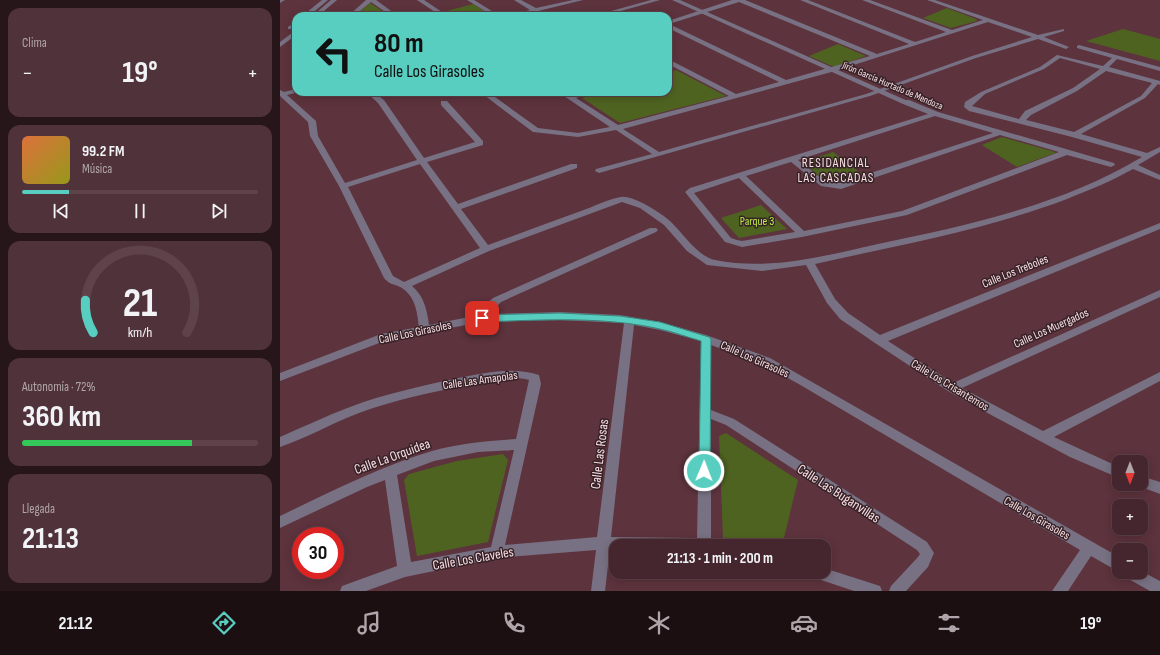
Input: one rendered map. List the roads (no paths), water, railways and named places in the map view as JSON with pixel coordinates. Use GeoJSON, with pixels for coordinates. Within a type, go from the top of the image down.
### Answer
{"type":"FeatureCollection","features":[{"type":"Feature","properties":{"kind":"street"},"geometry":{"type":"LineString","coordinates":[[310,12],[325,0]]}},
{"type":"Feature","properties":{"kind":"street"},"geometry":{"type":"LineString","coordinates":[[320,12],[334,0]]}},
{"type":"Feature","properties":{"kind":"street"},"geometry":{"type":"LineString","coordinates":[[356,12],[370,0],[389,12]]}},
{"type":"Feature","properties":{"kind":"street"},"geometry":{"type":"LineString","coordinates":[[420,0],[439,12]]}},
{"type":"Feature","properties":{"kind":"street"},"geometry":{"type":"LineString","coordinates":[[470,0],[490,12]]}},
{"type":"Feature","properties":{"kind":"street"},"geometry":{"type":"LineString","coordinates":[[517,0],[535,10]]}},
{"type":"Feature","properties":{"kind":"street"},"geometry":{"type":"LineString","coordinates":[[527,12],[568,1],[580,0]]}},
{"type":"Feature","properties":{"kind":"street"},"geometry":{"type":"LineString","coordinates":[[611,12],[657,0]]}},
{"type":"Feature","properties":{"kind":"street","name":"Jirón García Hurtado de Mendoza"},"geometry":{"type":"LineString","coordinates":[[676,0],[935,114],[1111,165]]}},
{"type":"Feature","properties":{"kind":"street"},"geometry":{"type":"LineString","coordinates":[[672,22],[739,0],[876,56]]}},
{"type":"Feature","properties":{"kind":"street"},"geometry":{"type":"LineString","coordinates":[[803,0],[916,44]]}},
{"type":"Feature","properties":{"kind":"street"},"geometry":{"type":"LineString","coordinates":[[865,0],[953,32]]}},
{"type":"Feature","properties":{"kind":"street"},"geometry":{"type":"LineString","coordinates":[[930,0],[1066,47]]}},
{"type":"Feature","properties":{"kind":"street"},"geometry":{"type":"LineString","coordinates":[[488,96],[539,132],[578,135],[617,128],[833,70],[989,20]]}},
{"type":"Feature","properties":{"kind":"street"},"geometry":{"type":"LineString","coordinates":[[672,28],[786,83]]}},
{"type":"Feature","properties":{"kind":"street"},"geometry":{"type":"LineString","coordinates":[[599,171],[880,91],[974,57],[1062,30]]}},
{"type":"Feature","properties":{"kind":"street"},"geometry":{"type":"LineString","coordinates":[[280,45],[292,31]]}},
{"type":"Feature","properties":{"kind":"street"},"geometry":{"type":"LineString","coordinates":[[1080,48],[1160,69]]}},
{"type":"Feature","properties":{"kind":"street"},"geometry":{"type":"LineString","coordinates":[[1075,135],[1143,97],[1158,82],[1059,56],[1042,68],[983,93],[968,104],[968,107],[972,109],[1075,135],[1148,156]]}},
{"type":"Feature","properties":{"kind":"street"},"geometry":{"type":"LineString","coordinates":[[1021,121],[1028,113],[1092,80],[1116,57]]}},
{"type":"Feature","properties":{"kind":"street"},"geometry":{"type":"LineString","coordinates":[[672,63],[736,97]]}},
{"type":"Feature","properties":{"kind":"street"},"geometry":{"type":"LineString","coordinates":[[672,68],[678,66]]}},
{"type":"Feature","properties":{"kind":"street"},"geometry":{"type":"LineString","coordinates":[[282,93],[292,92]]}},
{"type":"Feature","properties":{"kind":"street"},"geometry":{"type":"LineString","coordinates":[[282,93],[312,121],[314,136],[343,186],[389,278],[396,283],[405,285],[417,296],[422,310],[424,329]]}},
{"type":"Feature","properties":{"kind":"street"},"geometry":{"type":"LineString","coordinates":[[374,96],[382,102],[422,161],[486,249]]}},
{"type":"Feature","properties":{"kind":"street"},"geometry":{"type":"LineString","coordinates":[[567,96],[659,155]]}},
{"type":"Feature","properties":{"kind":"street"},"geometry":{"type":"LineString","coordinates":[[570,98],[577,96]]}},
{"type":"Feature","properties":{"kind":"street"},"geometry":{"type":"LineString","coordinates":[[343,186],[480,143],[444,103]]}},
{"type":"Feature","properties":{"kind":"street"},"geometry":{"type":"LineString","coordinates":[[935,114],[689,192],[728,240],[742,244],[802,234],[904,213],[1025,169],[1067,152]]}},
{"type":"Feature","properties":{"kind":"street"},"geometry":{"type":"LineString","coordinates":[[792,159],[824,184],[841,186],[988,138],[999,133]]}},
{"type":"Feature","properties":{"kind":"street"},"geometry":{"type":"LineString","coordinates":[[405,285],[486,249],[622,199],[643,206],[667,223],[690,249],[710,263],[762,268],[809,262],[957,230],[1034,208],[1089,187],[1133,166],[1160,149]]}},
{"type":"Feature","properties":{"kind":"street"},"geometry":{"type":"LineString","coordinates":[[456,208],[574,166]]}},
{"type":"Feature","properties":{"kind":"street"},"geometry":{"type":"LineString","coordinates":[[1133,166],[1160,178]]}},
{"type":"Feature","properties":{"kind":"street"},"geometry":{"type":"LineString","coordinates":[[740,175],[802,234]]}},
{"type":"Feature","properties":{"kind":"street","name":"Calle Los Treboles"},"geometry":{"type":"LineString","coordinates":[[879,340],[1160,226]]}},
{"type":"Feature","properties":{"kind":"street"},"geometry":{"type":"LineString","coordinates":[[482,318],[489,307],[498,300],[653,230]]}},
{"type":"Feature","properties":{"kind":"street","name":"Calle Los Crisantemos"},"geometry":{"type":"LineString","coordinates":[[809,262],[831,301],[844,316],[879,340],[952,388],[1042,437],[1112,470]]}},
{"type":"Feature","properties":{"kind":"street","name":"Calle Los Muergados"},"geometry":{"type":"LineString","coordinates":[[952,388],[1160,293]]}},
{"type":"Feature","properties":{"kind":"street","name":"Calle Los Girasoles"},"geometry":{"type":"LineString","coordinates":[[280,377],[385,337],[482,318],[560,316],[629,321],[660,326],[706,339],[766,361],[1112,561]]}},
{"type":"Feature","properties":{"kind":"street","name":"Calle Las Rosas"},"geometry":{"type":"LineString","coordinates":[[598,591],[629,321]]}},
{"type":"Feature","properties":{"kind":"street"},"geometry":{"type":"LineString","coordinates":[[706,339],[705,412],[707,539]]}},
{"type":"Feature","properties":{"kind":"street","name":"Calle Las Amapolas"},"geometry":{"type":"LineString","coordinates":[[280,442],[356,410],[433,387],[517,373],[531,374],[535,378],[535,384],[497,552]]}},
{"type":"Feature","properties":{"kind":"street"},"geometry":{"type":"LineString","coordinates":[[1042,437],[1160,376]]}},
{"type":"Feature","properties":{"kind":"street","name":"Calle Las Buganvillas"},"geometry":{"type":"LineString","coordinates":[[705,412],[730,422],[922,546],[927,553],[923,562],[896,591]]}},
{"type":"Feature","properties":{"kind":"street","name":"Calle La Orquidea"},"geometry":{"type":"LineString","coordinates":[[280,522],[362,482],[434,456],[478,447],[522,444]]}},
{"type":"Feature","properties":{"kind":"street"},"geometry":{"type":"LineString","coordinates":[[390,472],[405,570]]}},
{"type":"Feature","properties":{"kind":"street"},"geometry":{"type":"LineString","coordinates":[[1148,484],[1160,488]]}},
{"type":"Feature","properties":{"kind":"street"},"geometry":{"type":"LineString","coordinates":[[604,543],[609,543]]}},
{"type":"Feature","properties":{"kind":"street","name":"Calle Los Claveles"},"geometry":{"type":"LineString","coordinates":[[347,591],[405,570],[497,552],[604,543]]}},
{"type":"Feature","properties":{"kind":"street"},"geometry":{"type":"LineString","coordinates":[[1059,591],[1089,548]]}},
{"type":"Feature","properties":{"kind":"street"},"geometry":{"type":"LineString","coordinates":[[831,577],[875,591]]}},
{"type":"Feature","properties":{"kind":"street"},"geometry":{"type":"LineString","coordinates":[[1142,579],[1160,589]]}},
{"type":"Feature","properties":{"kind":"district","name":"RESIDANCIAL LAS CASCADAS"},"geometry":{"type":"Point","coordinates":[836,170]}},
{"type":"Feature","properties":{"kind":"park label","name":"Parque 3"},"geometry":{"type":"Point","coordinates":[757,221]}}]}
